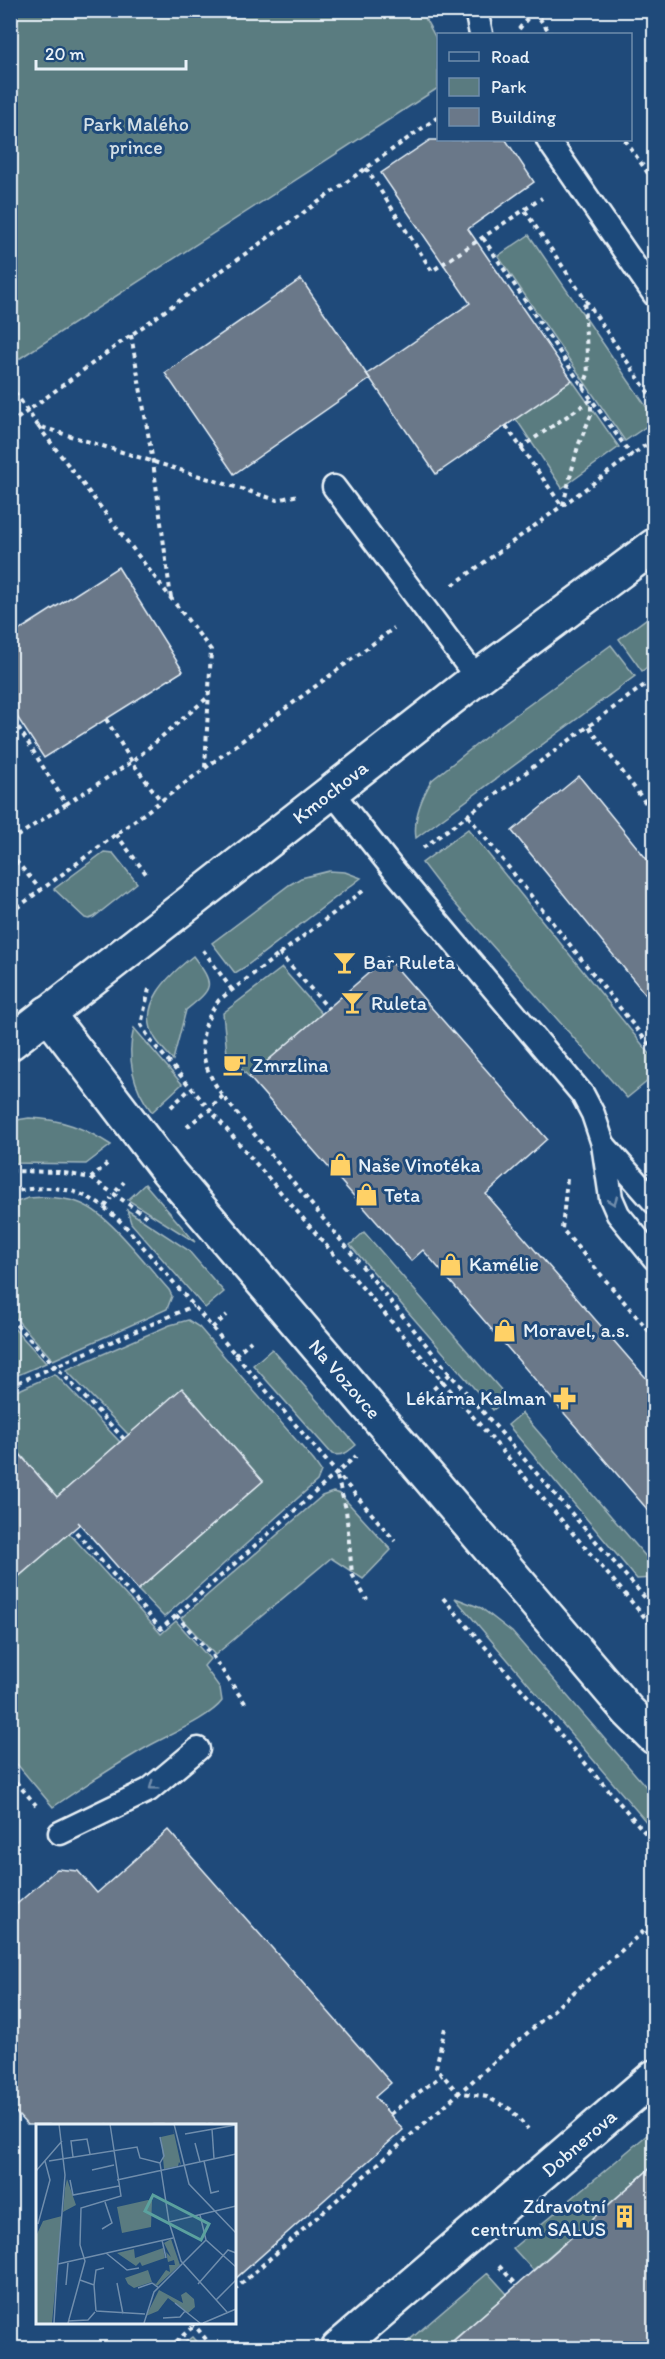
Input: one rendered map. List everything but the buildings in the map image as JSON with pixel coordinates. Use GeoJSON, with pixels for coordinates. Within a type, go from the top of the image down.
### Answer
{"type":"FeatureCollection","features":[{"type":"Feature","properties":{"kind":"street","name":"Kmochova"},"geometry":{"type":"LineString","coordinates":[[10,1043],[477,678],[654,546]]}},
{"type":"Feature","properties":{"kind":"street","name":"Na Vozovce"},"geometry":{"type":"LineString","coordinates":[[47,1013],[174,1178],[628,1711],[654,1737]]}},
{"type":"Feature","properties":{"kind":"street","name":"Dobnerova"},"geometry":{"type":"LineString","coordinates":[[339,2349],[654,2077]]}},
{"type":"Feature","properties":{"kind":"lane"},"geometry":{"type":"LineString","coordinates":[[476,10],[481,33]]}},
{"type":"Feature","properties":{"kind":"lane"},"geometry":{"type":"LineString","coordinates":[[549,141],[654,294]]}},
{"type":"Feature","properties":{"kind":"lane"},"geometry":{"type":"LineString","coordinates":[[334,487],[425,605],[477,678]]}},
{"type":"Feature","properties":{"kind":"lane"},"geometry":{"type":"LineString","coordinates":[[331,791],[400,878],[583,1095],[593,1114],[603,1144],[608,1183],[614,1206],[629,1229],[654,1258]]}},
{"type":"Feature","properties":{"kind":"lane"},"geometry":{"type":"LineString","coordinates":[[603,1144],[654,1202]]}},
{"type":"Feature","properties":{"kind":"lane"},"geometry":{"type":"LineString","coordinates":[[60,1833],[149,1790],[198,1749]]}},
{"type":"Feature","properties":{"kind":"path"},"geometry":{"type":"LineString","coordinates":[[516,33],[534,10],[550,33]]}},
{"type":"Feature","properties":{"kind":"path"},"geometry":{"type":"LineString","coordinates":[[10,424],[437,118]]}},
{"type":"Feature","properties":{"kind":"path"},"geometry":{"type":"LineString","coordinates":[[626,141],[654,182]]}},
{"type":"Feature","properties":{"kind":"path"},"geometry":{"type":"LineString","coordinates":[[366,168],[432,271],[525,211],[551,191]]}},
{"type":"Feature","properties":{"kind":"path"},"geometry":{"type":"LineString","coordinates":[[525,211],[654,400]]}},
{"type":"Feature","properties":{"kind":"path"},"geometry":{"type":"LineString","coordinates":[[483,238],[583,388],[632,456]]}},
{"type":"Feature","properties":{"kind":"path"},"geometry":{"type":"LineString","coordinates":[[583,388],[588,374],[584,297]]}},
{"type":"Feature","properties":{"kind":"path"},"geometry":{"type":"LineString","coordinates":[[131,335],[153,462],[171,598]]}},
{"type":"Feature","properties":{"kind":"path"},"geometry":{"type":"LineString","coordinates":[[10,385],[38,426],[211,650],[205,768]]}},
{"type":"Feature","properties":{"kind":"path"},"geometry":{"type":"LineString","coordinates":[[520,448],[591,399]]}},
{"type":"Feature","properties":{"kind":"path"},"geometry":{"type":"LineString","coordinates":[[563,507],[578,446],[591,415],[591,399]]}},
{"type":"Feature","properties":{"kind":"path"},"geometry":{"type":"LineString","coordinates":[[38,426],[277,500],[334,487]]}},
{"type":"Feature","properties":{"kind":"path"},"geometry":{"type":"LineString","coordinates":[[506,426],[563,507]]}},
{"type":"Feature","properties":{"kind":"path"},"geometry":{"type":"LineString","coordinates":[[10,913],[425,605],[654,439]]}},
{"type":"Feature","properties":{"kind":"path"},"geometry":{"type":"LineString","coordinates":[[420,850],[654,678]]}},
{"type":"Feature","properties":{"kind":"path"},"geometry":{"type":"LineString","coordinates":[[10,842],[132,762],[208,698]]}},
{"type":"Feature","properties":{"kind":"path"},"geometry":{"type":"LineString","coordinates":[[12,717],[66,804]]}},
{"type":"Feature","properties":{"kind":"path"},"geometry":{"type":"LineString","coordinates":[[106,719],[132,762],[161,801]]}},
{"type":"Feature","properties":{"kind":"path"},"geometry":{"type":"LineString","coordinates":[[589,727],[654,814]]}},
{"type":"Feature","properties":{"kind":"path"},"geometry":{"type":"LineString","coordinates":[[468,816],[654,1051]]}},
{"type":"Feature","properties":{"kind":"path"},"geometry":{"type":"LineString","coordinates":[[116,834],[147,875]]}},
{"type":"Feature","properties":{"kind":"path"},"geometry":{"type":"LineString","coordinates":[[10,854],[40,890]]}},
{"type":"Feature","properties":{"kind":"path"},"geometry":{"type":"LineString","coordinates":[[369,886],[219,1000],[211,1012],[202,1048],[204,1064],[223,1096],[450,1374],[654,1607]]}},
{"type":"Feature","properties":{"kind":"path"},"geometry":{"type":"LineString","coordinates":[[161,923],[141,1025],[151,1041],[654,1628]]}},
{"type":"Feature","properties":{"kind":"path"},"geometry":{"type":"LineString","coordinates":[[202,950],[232,990]]}},
{"type":"Feature","properties":{"kind":"path"},"geometry":{"type":"LineString","coordinates":[[279,953],[328,1008]]}},
{"type":"Feature","properties":{"kind":"path"},"geometry":{"type":"LineString","coordinates":[[213,1105],[223,1096]]}},
{"type":"Feature","properties":{"kind":"path"},"geometry":{"type":"LineString","coordinates":[[91,1178],[112,1159]]}},
{"type":"Feature","properties":{"kind":"path"},"geometry":{"type":"LineString","coordinates":[[10,1171],[59,1172],[91,1178],[153,1221]]}},
{"type":"Feature","properties":{"kind":"path"},"geometry":{"type":"LineString","coordinates":[[568,1172],[562,1229],[654,1337]]}},
{"type":"Feature","properties":{"kind":"path"},"geometry":{"type":"LineString","coordinates":[[10,1192],[52,1187],[77,1193],[105,1207],[127,1228],[395,1541]]}},
{"type":"Feature","properties":{"kind":"path"},"geometry":{"type":"LineString","coordinates":[[105,1207],[111,1198]]}},
{"type":"Feature","properties":{"kind":"path"},"geometry":{"type":"LineString","coordinates":[[10,1386],[194,1306]]}},
{"type":"Feature","properties":{"kind":"path"},"geometry":{"type":"LineString","coordinates":[[212,1328],[227,1315]]}},
{"type":"Feature","properties":{"kind":"path"},"geometry":{"type":"LineString","coordinates":[[10,1318],[124,1439]]}},
{"type":"Feature","properties":{"kind":"path"},"geometry":{"type":"LineString","coordinates":[[235,1355],[252,1341]]}},
{"type":"Feature","properties":{"kind":"path"},"geometry":{"type":"LineString","coordinates":[[416,1404],[450,1374]]}},
{"type":"Feature","properties":{"kind":"path"},"geometry":{"type":"LineString","coordinates":[[76,1532],[160,1629],[361,1452]]}},
{"type":"Feature","properties":{"kind":"path"},"geometry":{"type":"LineString","coordinates":[[336,1474],[346,1509],[351,1574],[367,1600]]}},
{"type":"Feature","properties":{"kind":"path"},"geometry":{"type":"LineString","coordinates":[[443,1598],[654,1843]]}},
{"type":"Feature","properties":{"kind":"path"},"geometry":{"type":"LineString","coordinates":[[176,1615],[213,1657],[247,1706]]}},
{"type":"Feature","properties":{"kind":"path"},"geometry":{"type":"LineString","coordinates":[[236,2288],[654,1922]]}},
{"type":"Feature","properties":{"kind":"path"},"geometry":{"type":"LineString","coordinates":[[646,1931],[654,1941]]}},
{"type":"Feature","properties":{"kind":"path"},"geometry":{"type":"LineString","coordinates":[[445,2028],[436,2067],[442,2075],[458,2092],[487,2097],[510,2109],[559,2161]]}},
{"type":"Feature","properties":{"kind":"path"},"geometry":{"type":"LineString","coordinates":[[390,2114],[442,2075]]}},
{"type":"Feature","properties":{"kind":"path"},"geometry":{"type":"LineString","coordinates":[[493,2259],[517,2286]]}},
{"type":"Feature","properties":{"kind":"path"},"geometry":{"type":"LineString","coordinates":[[169,2349],[195,2323],[213,2349]]}},
{"type":"Feature","properties":{"kind":"green space","name":"Park Malého prince"},"geometry":{"type":"Polygon","coordinates":[[[10,11],[421,11],[437,40],[437,89],[11,364],[10,11]]]}},
{"type":"Feature","properties":{"kind":"green space"},"geometry":{"type":"Polygon","coordinates":[[[529,235],[654,418],[654,421],[625,441],[498,256],[529,235]]]}},
{"type":"Feature","properties":{"kind":"green space"},"geometry":{"type":"Polygon","coordinates":[[[572,380],[619,447],[562,488],[516,419],[572,380]]]}},
{"type":"Feature","properties":{"kind":"green space"},"geometry":{"type":"Polygon","coordinates":[[[654,613],[654,662],[642,671],[619,639],[654,613]]]}},
{"type":"Feature","properties":{"kind":"green space"},"geometry":{"type":"Polygon","coordinates":[[[611,645],[635,676],[416,838],[419,808],[432,780],[496,729],[611,645]]]}},
{"type":"Feature","properties":{"kind":"green space"},"geometry":{"type":"Polygon","coordinates":[[[468,829],[654,1059],[654,1076],[627,1098],[442,889],[422,863],[468,829]]]}},
{"type":"Feature","properties":{"kind":"green space"},"geometry":{"type":"Polygon","coordinates":[[[104,852],[113,853],[137,883],[94,917],[85,918],[54,889],[104,852]]]}},
{"type":"Feature","properties":{"kind":"green space"},"geometry":{"type":"Polygon","coordinates":[[[329,871],[345,872],[361,878],[235,973],[212,943],[289,885],[301,878],[329,871]]]}},
{"type":"Feature","properties":{"kind":"green space"},"geometry":{"type":"Polygon","coordinates":[[[193,956],[208,980],[208,986],[202,996],[186,1010],[173,1060],[161,1047],[150,1026],[152,1003],[165,982],[193,956]]]}},
{"type":"Feature","properties":{"kind":"green space"},"geometry":{"type":"Polygon","coordinates":[[[282,968],[322,1014],[249,1077],[227,1054],[223,1013],[282,968]]]}},
{"type":"Feature","properties":{"kind":"green space"},"geometry":{"type":"Polygon","coordinates":[[[134,1028],[182,1084],[152,1112],[140,1093],[133,1072],[131,1050],[134,1028]]]}},
{"type":"Feature","properties":{"kind":"green space"},"geometry":{"type":"Polygon","coordinates":[[[29,1118],[52,1120],[72,1126],[111,1145],[86,1164],[11,1163],[11,1121],[29,1118]]]}},
{"type":"Feature","properties":{"kind":"green space"},"geometry":{"type":"Polygon","coordinates":[[[145,1184],[195,1242],[128,1200],[145,1184]]]}},
{"type":"Feature","properties":{"kind":"green space"},"geometry":{"type":"Polygon","coordinates":[[[45,1197],[78,1202],[93,1210],[116,1230],[169,1290],[172,1296],[167,1309],[53,1360],[10,1312],[11,1204],[28,1198],[45,1197]]]}},
{"type":"Feature","properties":{"kind":"green space"},"geometry":{"type":"Polygon","coordinates":[[[127,1210],[188,1250],[224,1292],[205,1308],[131,1223],[127,1210]]]}},
{"type":"Feature","properties":{"kind":"green space"},"geometry":{"type":"Polygon","coordinates":[[[364,1232],[508,1398],[493,1410],[350,1245],[364,1232]]]}},
{"type":"Feature","properties":{"kind":"green space"},"geometry":{"type":"Polygon","coordinates":[[[188,1320],[199,1327],[321,1471],[317,1481],[164,1617],[138,1590],[263,1481],[129,1435],[66,1370],[170,1325],[188,1320]]]}},
{"type":"Feature","properties":{"kind":"green space"},"geometry":{"type":"Polygon","coordinates":[[[11,1325],[46,1363],[10,1378],[11,1325]]]}},
{"type":"Feature","properties":{"kind":"green space"},"geometry":{"type":"Polygon","coordinates":[[[272,1349],[356,1445],[350,1450],[342,1454],[332,1454],[253,1365],[272,1349]]]}},
{"type":"Feature","properties":{"kind":"green space"},"geometry":{"type":"Polygon","coordinates":[[[55,1374],[120,1442],[57,1497],[11,1443],[10,1394],[55,1374]]]}},
{"type":"Feature","properties":{"kind":"green space"},"geometry":{"type":"Polygon","coordinates":[[[522,1413],[654,1566],[654,1578],[637,1579],[508,1425],[522,1413]]]}},
{"type":"Feature","properties":{"kind":"green space"},"geometry":{"type":"Polygon","coordinates":[[[333,1492],[340,1494],[391,1550],[363,1579],[331,1558],[215,1655],[181,1618],[322,1496],[333,1492]]]}},
{"type":"Feature","properties":{"kind":"green space"},"geometry":{"type":"Polygon","coordinates":[[[69,1533],[161,1634],[176,1621],[210,1659],[204,1666],[220,1688],[222,1701],[198,1720],[135,1754],[53,1807],[11,1757],[10,1584],[69,1533]]]}},
{"type":"Feature","properties":{"kind":"green space"},"geometry":{"type":"Polygon","coordinates":[[[455,1598],[481,1608],[512,1632],[654,1796],[654,1831],[455,1598]]]}},
{"type":"Feature","properties":{"kind":"green space"},"geometry":{"type":"Polygon","coordinates":[[[654,2129],[654,2165],[533,2270],[513,2248],[654,2129]]]}},
{"type":"Feature","properties":{"kind":"green space"},"geometry":{"type":"Polygon","coordinates":[[[488,2273],[507,2294],[444,2348],[400,2348],[488,2273]]]}},
{"type":"Feature","properties":{"kind":"green space"},"geometry":{"type":"Polygon","coordinates":[[[192,2337],[202,2348],[178,2348],[192,2337]]]}},
{"type":"Feature","properties":{"kind":"place","name":"Bar Ruleta"},"geometry":{"type":"Point","coordinates":[345,962]}},
{"type":"Feature","properties":{"kind":"place","name":"Ruleta"},"geometry":{"type":"Point","coordinates":[353,1003]}},
{"type":"Feature","properties":{"kind":"place","name":"Zmrzlina"},"geometry":{"type":"Point","coordinates":[234,1065]}},
{"type":"Feature","properties":{"kind":"place","name":"Naše Vinotéka"},"geometry":{"type":"Point","coordinates":[340,1165]}},
{"type":"Feature","properties":{"kind":"place","name":"Teta"},"geometry":{"type":"Point","coordinates":[366,1195]}},
{"type":"Feature","properties":{"kind":"place","name":"Kamélie"},"geometry":{"type":"Point","coordinates":[451,1264]}},
{"type":"Feature","properties":{"kind":"place","name":"Moravel, a.s."},"geometry":{"type":"Point","coordinates":[505,1330]}},
{"type":"Feature","properties":{"kind":"place","name":"Lékárna Kalman"},"geometry":{"type":"Point","coordinates":[564,1398]}},
{"type":"Feature","properties":{"kind":"place","name":"Zdravotní centrum SALUS"},"geometry":{"type":"Point","coordinates":[624,2217]}}]}
